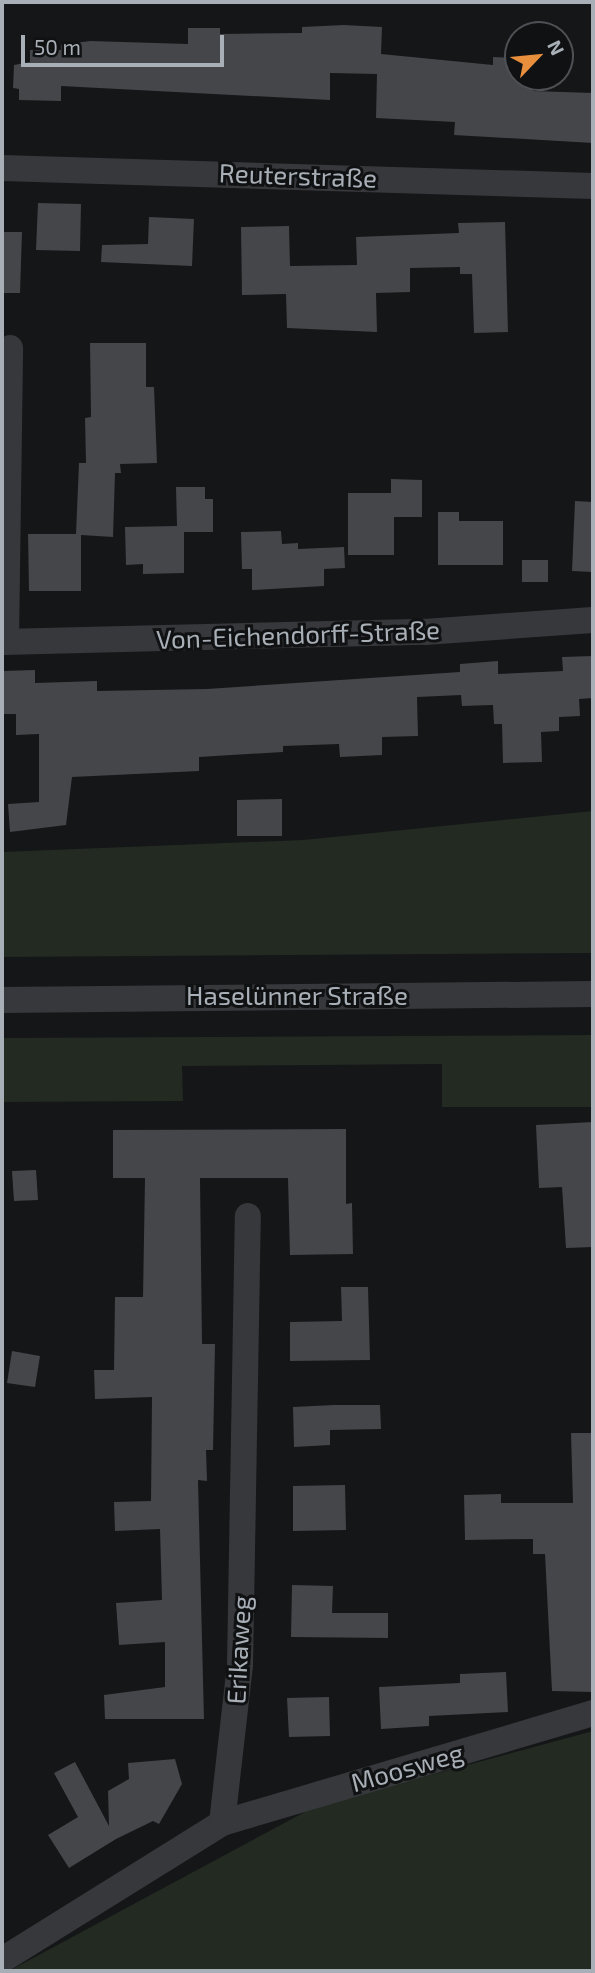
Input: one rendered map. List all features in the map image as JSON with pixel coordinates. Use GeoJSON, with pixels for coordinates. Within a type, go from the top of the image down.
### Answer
{"type":"FeatureCollection","features":[{"type":"Feature","properties":{"kind":"street","name":"Reuterstraße"},"geometry":{"type":"LineString","coordinates":[[2,168],[593,186]]}},
{"type":"Feature","properties":{"kind":"street"},"geometry":{"type":"LineString","coordinates":[[4,642],[10,348]]}},
{"type":"Feature","properties":{"kind":"street","name":"Von-Eichendorff-Straße"},"geometry":{"type":"LineString","coordinates":[[4,642],[425,632],[593,620]]}},
{"type":"Feature","properties":{"kind":"street","name":"Haselünner Straße"},"geometry":{"type":"LineString","coordinates":[[2,1000],[593,994]]}},
{"type":"Feature","properties":{"kind":"street","name":"Erikaweg"},"geometry":{"type":"LineString","coordinates":[[222,1823],[240,1665],[248,1216]]}},
{"type":"Feature","properties":{"kind":"street","name":"Moosweg"},"geometry":{"type":"LineString","coordinates":[[222,1823],[593,1713]]}},
{"type":"Feature","properties":{"kind":"street"},"geometry":{"type":"LineString","coordinates":[[2,1960],[222,1823]]}},
{"type":"Feature","properties":{"kind":"shaded area"},"geometry":{"type":"Polygon","coordinates":[[[593,811],[593,953],[2,957],[2,852],[303,840],[593,811]]]}},
{"type":"Feature","properties":{"kind":"shaded area"},"geometry":{"type":"Polygon","coordinates":[[[593,1035],[593,1107],[442,1107],[442,1064],[182,1066],[183,1101],[2,1102],[2,1038],[593,1035]]]}},
{"type":"Feature","properties":{"kind":"shaded area"},"geometry":{"type":"Polygon","coordinates":[[[593,1731],[593,1971],[9,1971],[316,1806],[593,1731]]]}},
{"type":"Feature","properties":{"kind":"building"},"geometry":{"type":"Polygon","coordinates":[[[302,27],[382,27],[381,54],[493,65],[493,57],[504,57],[504,91],[593,93],[593,143],[454,135],[455,122],[376,118],[377,74],[330,73],[330,100],[61,86],[61,101],[19,100],[19,89],[13,88],[14,65],[30,62],[30,50],[61,50],[61,45],[90,41],[188,44],[188,28],[220,28],[220,34],[302,33],[302,27]]]}},
{"type":"Feature","properties":{"kind":"building"},"geometry":{"type":"Polygon","coordinates":[[[38,203],[81,204],[80,251],[36,250],[38,203]]]}},
{"type":"Feature","properties":{"kind":"building"},"geometry":{"type":"Polygon","coordinates":[[[149,217],[194,219],[192,266],[101,262],[102,245],[148,244],[149,217]]]}},
{"type":"Feature","properties":{"kind":"building"},"geometry":{"type":"Polygon","coordinates":[[[505,222],[508,332],[474,333],[472,274],[460,274],[460,267],[410,268],[410,292],[376,293],[377,332],[287,328],[286,294],[242,295],[241,227],[289,226],[290,266],[357,265],[356,237],[459,233],[458,223],[505,222]]]}},
{"type":"Feature","properties":{"kind":"building"},"geometry":{"type":"Polygon","coordinates":[[[2,232],[22,232],[20,293],[2,293],[2,232]]]}},
{"type":"Feature","properties":{"kind":"building"},"geometry":{"type":"Polygon","coordinates":[[[90,343],[146,343],[146,387],[154,387],[157,463],[120,464],[121,473],[115,473],[113,537],[81,535],[81,591],[29,591],[28,534],[76,534],[79,463],[86,463],[85,418],[91,417],[90,343]]]}},
{"type":"Feature","properties":{"kind":"building"},"geometry":{"type":"Polygon","coordinates":[[[391,479],[422,480],[422,517],[394,517],[394,555],[348,555],[348,493],[391,493],[391,479]]]}},
{"type":"Feature","properties":{"kind":"building"},"geometry":{"type":"Polygon","coordinates":[[[176,487],[205,487],[205,499],[213,499],[213,532],[184,532],[184,573],[143,574],[143,564],[126,565],[125,527],[177,526],[176,487]]]}},
{"type":"Feature","properties":{"kind":"building"},"geometry":{"type":"Polygon","coordinates":[[[575,501],[593,502],[593,572],[572,571],[575,501]]]}},
{"type":"Feature","properties":{"kind":"building"},"geometry":{"type":"Polygon","coordinates":[[[438,512],[459,512],[459,521],[503,521],[503,565],[438,565],[438,512]]]}},
{"type":"Feature","properties":{"kind":"building"},"geometry":{"type":"Polygon","coordinates":[[[281,531],[282,544],[298,543],[298,549],[344,547],[345,568],[324,569],[324,586],[252,590],[252,569],[242,569],[241,532],[281,531]]]}},
{"type":"Feature","properties":{"kind":"building"},"geometry":{"type":"Polygon","coordinates":[[[522,560],[548,560],[548,582],[522,582],[522,560]]]}},
{"type":"Feature","properties":{"kind":"building"},"geometry":{"type":"Polygon","coordinates":[[[593,656],[593,698],[579,699],[580,716],[559,717],[559,731],[541,732],[542,762],[503,763],[502,724],[494,724],[493,705],[462,706],[461,695],[417,697],[418,736],[382,737],[382,755],[340,757],[339,744],[283,746],[283,752],[199,757],[199,771],[72,777],[66,825],[10,832],[8,804],[39,802],[39,734],[16,735],[16,714],[2,714],[2,671],[35,670],[35,683],[97,681],[97,691],[207,689],[460,672],[460,664],[498,661],[498,674],[563,671],[562,657],[593,656]]]}},
{"type":"Feature","properties":{"kind":"building"},"geometry":{"type":"Polygon","coordinates":[[[282,799],[282,836],[237,836],[237,800],[282,799]]]}},
{"type":"Feature","properties":{"kind":"building"},"geometry":{"type":"Polygon","coordinates":[[[593,1122],[593,1247],[566,1248],[562,1187],[539,1188],[536,1125],[593,1122]]]}},
{"type":"Feature","properties":{"kind":"building"},"geometry":{"type":"Polygon","coordinates":[[[346,1129],[346,1204],[352,1203],[353,1254],[290,1255],[288,1178],[200,1178],[202,1344],[215,1344],[213,1450],[206,1450],[207,1481],[198,1480],[204,1719],[105,1719],[104,1695],[165,1687],[165,1642],[119,1645],[116,1603],[162,1600],[160,1529],[115,1531],[114,1502],[151,1501],[152,1397],[95,1399],[94,1370],[114,1370],[115,1297],[143,1297],[145,1178],[113,1178],[113,1130],[346,1129]]]}},
{"type":"Feature","properties":{"kind":"building"},"geometry":{"type":"Polygon","coordinates":[[[36,1170],[38,1200],[14,1201],[12,1171],[36,1170]]]}},
{"type":"Feature","properties":{"kind":"building"},"geometry":{"type":"Polygon","coordinates":[[[341,1287],[368,1287],[370,1360],[290,1361],[290,1322],[342,1321],[341,1287]]]}},
{"type":"Feature","properties":{"kind":"building"},"geometry":{"type":"Polygon","coordinates":[[[12,1351],[40,1356],[35,1387],[7,1383],[12,1351]]]}},
{"type":"Feature","properties":{"kind":"building"},"geometry":{"type":"Polygon","coordinates":[[[380,1405],[381,1429],[330,1430],[330,1445],[294,1447],[293,1407],[380,1405]]]}},
{"type":"Feature","properties":{"kind":"building"},"geometry":{"type":"Polygon","coordinates":[[[571,1433],[593,1433],[593,1692],[552,1691],[545,1554],[533,1554],[533,1539],[465,1540],[464,1495],[501,1494],[501,1503],[573,1503],[571,1433]]]}},
{"type":"Feature","properties":{"kind":"building"},"geometry":{"type":"Polygon","coordinates":[[[345,1485],[346,1530],[293,1531],[293,1486],[345,1485]]]}},
{"type":"Feature","properties":{"kind":"building"},"geometry":{"type":"Polygon","coordinates":[[[292,1585],[333,1586],[332,1613],[388,1613],[388,1638],[291,1637],[292,1585]]]}},
{"type":"Feature","properties":{"kind":"building"},"geometry":{"type":"Polygon","coordinates":[[[506,1672],[508,1712],[429,1716],[429,1726],[381,1729],[379,1687],[460,1683],[460,1674],[506,1672]]]}},
{"type":"Feature","properties":{"kind":"building"},"geometry":{"type":"Polygon","coordinates":[[[329,1697],[330,1736],[289,1737],[287,1698],[329,1697]]]}},
{"type":"Feature","properties":{"kind":"building"},"geometry":{"type":"Polygon","coordinates":[[[175,1759],[182,1784],[159,1824],[153,1821],[116,1839],[69,1868],[48,1835],[78,1817],[54,1773],[75,1762],[109,1826],[108,1791],[129,1779],[128,1763],[175,1759]]]}}]}
